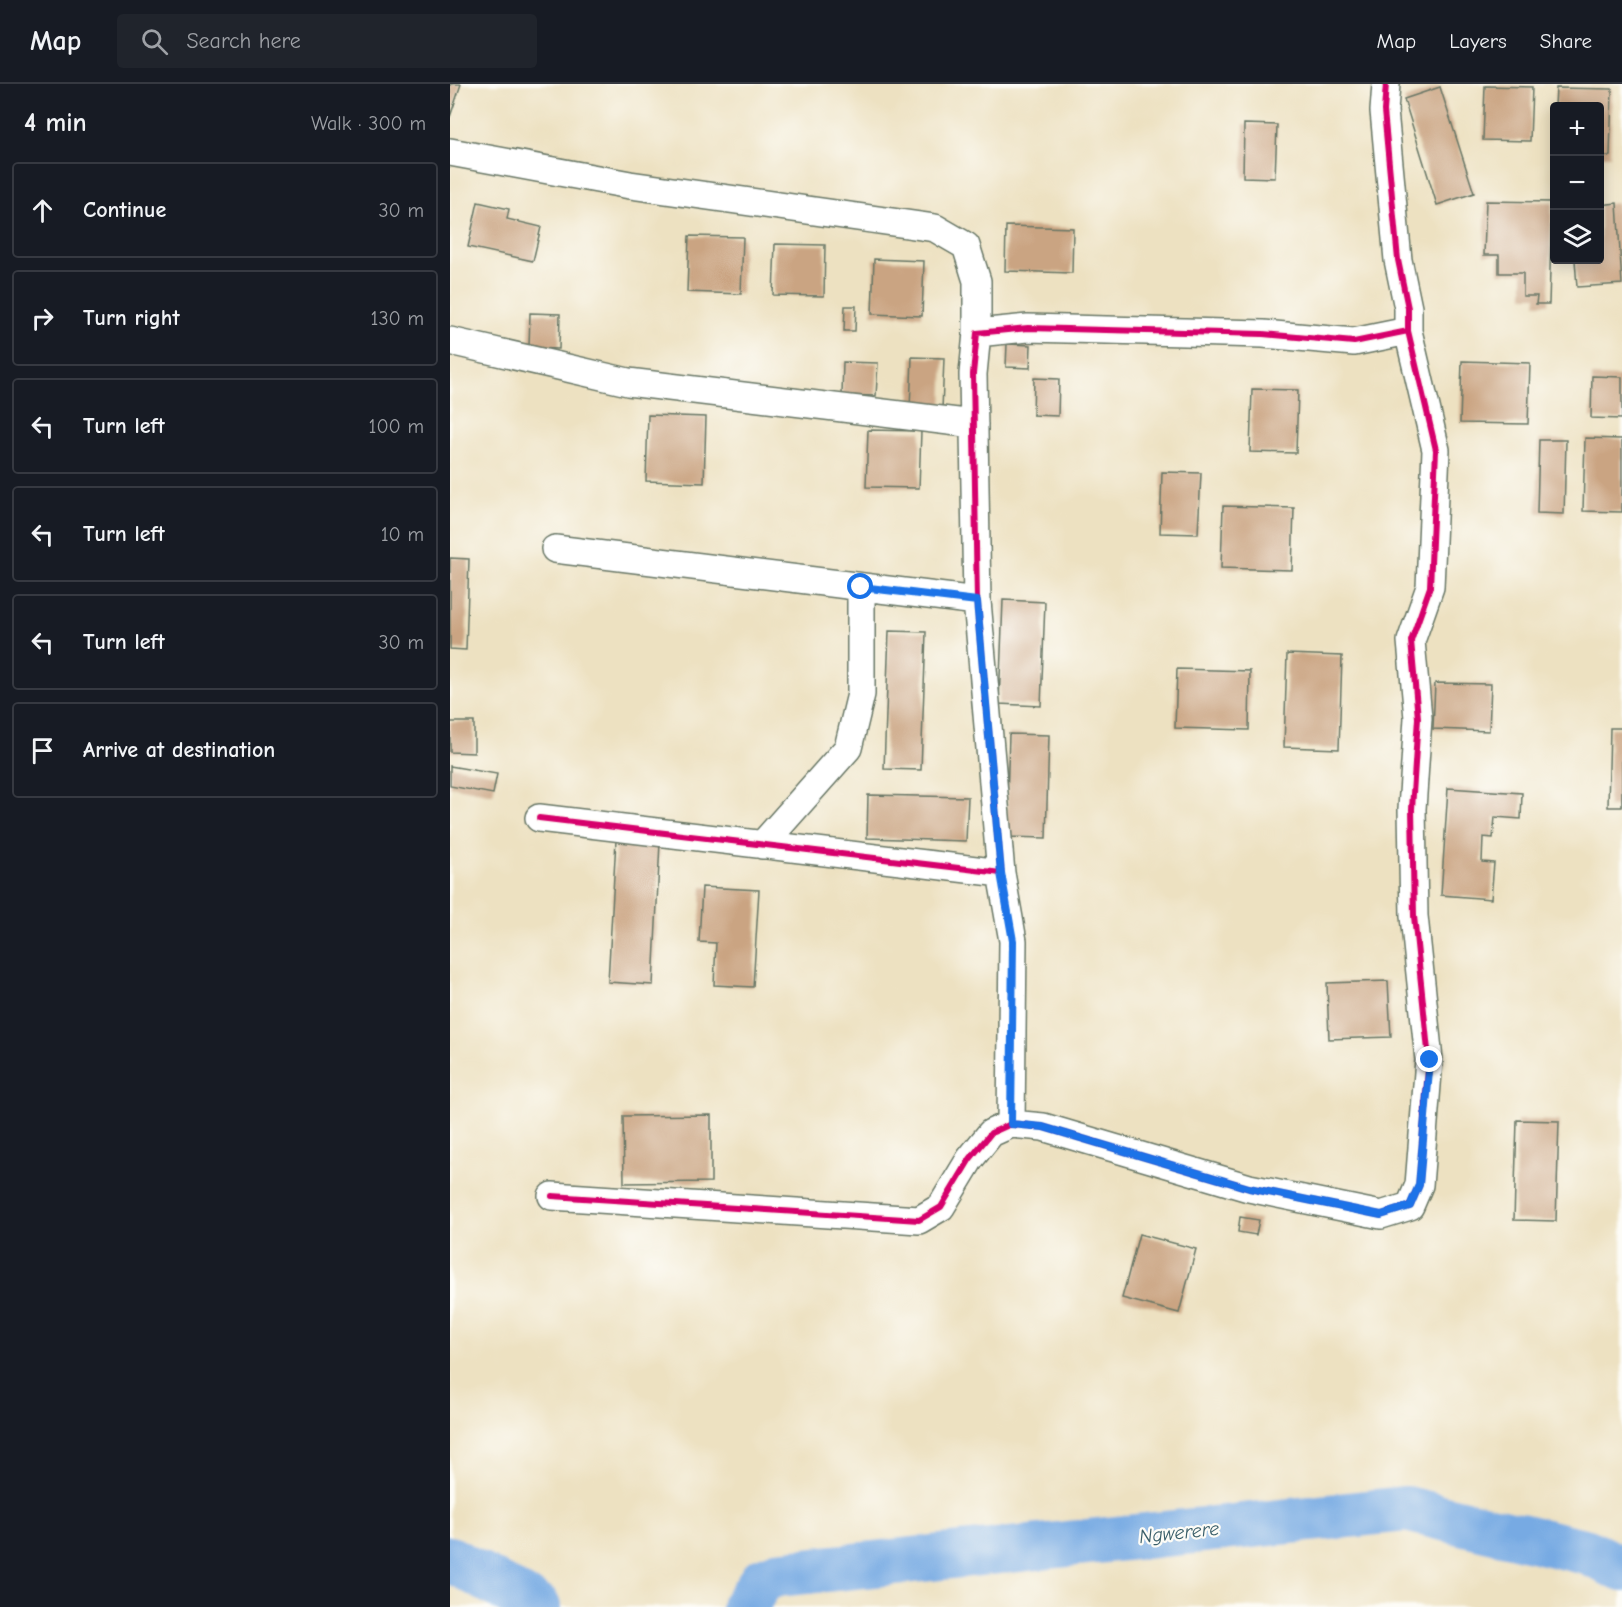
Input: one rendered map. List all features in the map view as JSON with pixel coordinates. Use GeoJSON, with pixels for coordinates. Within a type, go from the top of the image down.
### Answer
{"type":"FeatureCollection","features":[{"type":"Feature","properties":{"kind":"street"},"geometry":{"type":"LineString","coordinates":[[552,1197],[919,1220],[941,1207],[970,1159],[990,1133],[1011,1124],[1043,1127],[1249,1188],[1381,1215],[1410,1206],[1419,1185],[1430,1060],[1414,916],[1412,809],[1418,718],[1411,641],[1430,587],[1437,450],[1408,331],[1408,308],[1398,260],[1384,111],[1386,84]]}},
{"type":"Feature","properties":{"kind":"street"},"geometry":{"type":"LineString","coordinates":[[450,152],[630,185],[935,228],[966,246],[977,280],[977,333],[973,375],[977,601],[1001,873],[1013,941],[1011,1124]]}},
{"type":"Feature","properties":{"kind":"street"},"geometry":{"type":"LineString","coordinates":[[977,333],[1028,328],[1263,334],[1354,342],[1408,331]]}},
{"type":"Feature","properties":{"kind":"street"},"geometry":{"type":"LineString","coordinates":[[450,341],[628,382],[974,424]]}},
{"type":"Feature","properties":{"kind":"street"},"geometry":{"type":"LineString","coordinates":[[555,549],[977,601]]}},
{"type":"Feature","properties":{"kind":"street"},"geometry":{"type":"LineString","coordinates":[[762,845],[848,748],[861,694],[861,587]]}},
{"type":"Feature","properties":{"kind":"street"},"geometry":{"type":"LineString","coordinates":[[539,818],[1001,873]]}},
{"type":"Feature","properties":{"kind":"building"},"geometry":{"type":"Polygon","coordinates":[[[450,84],[461,84],[450,117],[450,84]]]}},
{"type":"Feature","properties":{"kind":"building"},"geometry":{"type":"Polygon","coordinates":[[[1485,86],[1532,87],[1530,141],[1483,140],[1485,86]]]}},
{"type":"Feature","properties":{"kind":"building"},"geometry":{"type":"Polygon","coordinates":[[[1440,87],[1474,193],[1437,205],[1404,99],[1440,87]]]}},
{"type":"Feature","properties":{"kind":"building"},"geometry":{"type":"Polygon","coordinates":[[[1556,88],[1612,89],[1610,156],[1604,156],[1604,102],[1555,102],[1556,88]]]}},
{"type":"Feature","properties":{"kind":"building"},"geometry":{"type":"Polygon","coordinates":[[[1244,124],[1277,125],[1275,178],[1243,177],[1244,124]]]}},
{"type":"Feature","properties":{"kind":"building"},"geometry":{"type":"Polygon","coordinates":[[[1486,201],[1550,202],[1549,304],[1536,304],[1537,296],[1523,296],[1523,273],[1499,273],[1499,255],[1484,255],[1486,201]]]}},
{"type":"Feature","properties":{"kind":"building"},"geometry":{"type":"Polygon","coordinates":[[[478,202],[509,209],[507,219],[541,227],[533,261],[468,247],[478,202]]]}},
{"type":"Feature","properties":{"kind":"building"},"geometry":{"type":"Polygon","coordinates":[[[1617,203],[1622,284],[1577,287],[1575,264],[1604,264],[1604,205],[1617,203]]]}},
{"type":"Feature","properties":{"kind":"building"},"geometry":{"type":"Polygon","coordinates":[[[1006,226],[1073,228],[1072,273],[1005,271],[1006,226]]]}},
{"type":"Feature","properties":{"kind":"building"},"geometry":{"type":"Polygon","coordinates":[[[689,236],[743,237],[741,294],[687,292],[689,236]]]}},
{"type":"Feature","properties":{"kind":"building"},"geometry":{"type":"Polygon","coordinates":[[[775,244],[825,245],[824,296],[773,295],[775,244]]]}},
{"type":"Feature","properties":{"kind":"building"},"geometry":{"type":"Polygon","coordinates":[[[874,259],[924,261],[922,316],[872,314],[874,259]]]}},
{"type":"Feature","properties":{"kind":"building"},"geometry":{"type":"Polygon","coordinates":[[[845,306],[856,306],[855,331],[844,331],[845,306]]]}},
{"type":"Feature","properties":{"kind":"building"},"geometry":{"type":"Polygon","coordinates":[[[530,313],[560,314],[559,349],[529,348],[530,313]]]}},
{"type":"Feature","properties":{"kind":"building"},"geometry":{"type":"Polygon","coordinates":[[[1007,344],[1031,345],[1030,368],[1006,367],[1007,344]]]}},
{"type":"Feature","properties":{"kind":"building"},"geometry":{"type":"Polygon","coordinates":[[[912,357],[944,358],[942,410],[910,410],[912,357]]]}},
{"type":"Feature","properties":{"kind":"building"},"geometry":{"type":"Polygon","coordinates":[[[1462,361],[1530,363],[1528,424],[1460,423],[1462,361]]]}},
{"type":"Feature","properties":{"kind":"building"},"geometry":{"type":"Polygon","coordinates":[[[843,362],[878,363],[876,396],[842,395],[843,362]]]}},
{"type":"Feature","properties":{"kind":"building"},"geometry":{"type":"Polygon","coordinates":[[[1592,376],[1622,377],[1622,419],[1591,418],[1592,376]]]}},
{"type":"Feature","properties":{"kind":"building"},"geometry":{"type":"Polygon","coordinates":[[[1034,378],[1059,379],[1058,416],[1033,415],[1034,378]]]}},
{"type":"Feature","properties":{"kind":"building"},"geometry":{"type":"Polygon","coordinates":[[[1252,389],[1298,390],[1296,453],[1250,452],[1252,389]]]}},
{"type":"Feature","properties":{"kind":"building"},"geometry":{"type":"Polygon","coordinates":[[[648,415],[706,417],[704,483],[646,481],[648,415]]]}},
{"type":"Feature","properties":{"kind":"building"},"geometry":{"type":"Polygon","coordinates":[[[868,430],[921,431],[919,488],[866,487],[868,430]]]}},
{"type":"Feature","properties":{"kind":"building"},"geometry":{"type":"Polygon","coordinates":[[[1585,438],[1622,439],[1622,512],[1583,511],[1585,438]]]}},
{"type":"Feature","properties":{"kind":"building"},"geometry":{"type":"Polygon","coordinates":[[[1539,440],[1566,440],[1564,514],[1537,513],[1539,440]]]}},
{"type":"Feature","properties":{"kind":"building"},"geometry":{"type":"Polygon","coordinates":[[[1162,472],[1201,473],[1198,534],[1160,533],[1162,472]]]}},
{"type":"Feature","properties":{"kind":"building"},"geometry":{"type":"Polygon","coordinates":[[[1223,506],[1294,508],[1292,570],[1221,568],[1223,506]]]}},
{"type":"Feature","properties":{"kind":"building"},"geometry":{"type":"Polygon","coordinates":[[[450,558],[469,559],[466,650],[450,649],[450,558]]]}},
{"type":"Feature","properties":{"kind":"building"},"geometry":{"type":"Polygon","coordinates":[[[1003,600],[1045,602],[1041,706],[999,704],[1003,600]]]}},
{"type":"Feature","properties":{"kind":"building"},"geometry":{"type":"Polygon","coordinates":[[[889,631],[926,632],[921,770],[884,769],[889,631]]]}},
{"type":"Feature","properties":{"kind":"building"},"geometry":{"type":"Polygon","coordinates":[[[1287,654],[1342,656],[1339,749],[1284,747],[1287,654]]]}},
{"type":"Feature","properties":{"kind":"building"},"geometry":{"type":"Polygon","coordinates":[[[1177,669],[1250,671],[1249,730],[1175,728],[1177,669]]]}},
{"type":"Feature","properties":{"kind":"building"},"geometry":{"type":"Polygon","coordinates":[[[1435,683],[1491,684],[1489,731],[1433,729],[1435,683]]]}},
{"type":"Feature","properties":{"kind":"building"},"geometry":{"type":"Polygon","coordinates":[[[450,722],[474,722],[474,753],[450,752],[450,722]]]}},
{"type":"Feature","properties":{"kind":"building"},"geometry":{"type":"Polygon","coordinates":[[[1610,728],[1622,728],[1622,807],[1608,807],[1610,728]]]}},
{"type":"Feature","properties":{"kind":"building"},"geometry":{"type":"Polygon","coordinates":[[[1009,734],[1049,735],[1046,838],[1006,837],[1009,734]]]}},
{"type":"Feature","properties":{"kind":"building"},"geometry":{"type":"Polygon","coordinates":[[[450,766],[497,774],[493,794],[450,786],[450,766]]]}},
{"type":"Feature","properties":{"kind":"building"},"geometry":{"type":"Polygon","coordinates":[[[1448,788],[1522,793],[1521,819],[1495,817],[1493,838],[1483,837],[1482,862],[1494,863],[1491,899],[1441,895],[1448,788]]]}},
{"type":"Feature","properties":{"kind":"building"},"geometry":{"type":"Polygon","coordinates":[[[868,795],[968,797],[966,841],[867,838],[868,795]]]}},
{"type":"Feature","properties":{"kind":"building"},"geometry":{"type":"Polygon","coordinates":[[[616,840],[660,842],[653,985],[608,982],[616,840]]]}},
{"type":"Feature","properties":{"kind":"building"},"geometry":{"type":"Polygon","coordinates":[[[702,887],[759,890],[753,987],[714,985],[716,943],[699,942],[702,887]]]}},
{"type":"Feature","properties":{"kind":"building"},"geometry":{"type":"Polygon","coordinates":[[[1388,981],[1391,1037],[1329,1039],[1327,983],[1388,981]]]}},
{"type":"Feature","properties":{"kind":"building"},"geometry":{"type":"Polygon","coordinates":[[[711,1115],[711,1182],[624,1183],[623,1116],[711,1115]]]}},
{"type":"Feature","properties":{"kind":"building"},"geometry":{"type":"Polygon","coordinates":[[[1517,1120],[1559,1121],[1556,1221],[1514,1220],[1517,1120]]]}},
{"type":"Feature","properties":{"kind":"building"},"geometry":{"type":"Polygon","coordinates":[[[1240,1217],[1259,1220],[1256,1235],[1238,1232],[1240,1217]]]}},
{"type":"Feature","properties":{"kind":"building"},"geometry":{"type":"Polygon","coordinates":[[[1139,1234],[1196,1249],[1179,1313],[1122,1298],[1139,1234]]]}},
{"type":"Feature","properties":{"kind":"waterway","name":"Ngwerere"},"geometry":{"type":"LineString","coordinates":[[744,1607],[762,1580],[777,1574],[1406,1509],[1587,1552],[1622,1569]]}},
{"type":"Feature","properties":{"kind":"waterway","name":"Ngwerere"},"geometry":{"type":"LineString","coordinates":[[450,1559],[538,1607]]}},
{"type":"Feature","properties":{"kind":"cycle path"},"geometry":{"type":"LineString","coordinates":[[539,818],[1001,873],[977,601],[973,374],[977,333],[1028,328],[1263,334],[1354,342],[1408,331],[1408,308],[1398,260],[1384,111],[1386,84]]}},
{"type":"Feature","properties":{"kind":"cycle path"},"geometry":{"type":"LineString","coordinates":[[552,1196],[919,1220],[941,1207],[970,1159],[991,1133],[1011,1124],[1043,1127],[1249,1188],[1381,1215],[1410,1206],[1419,1185],[1429,1060],[1414,916],[1412,809],[1418,718],[1411,641],[1430,587],[1436,450],[1408,331]]}},
{"type":"Feature","properties":{"kind":"route"},"geometry":{"type":"LineString","coordinates":[[861,587],[977,601],[1001,873],[1013,941],[1011,1124],[1043,1127],[1249,1188],[1381,1215],[1410,1206],[1419,1185],[1430,1060]]}}]}
